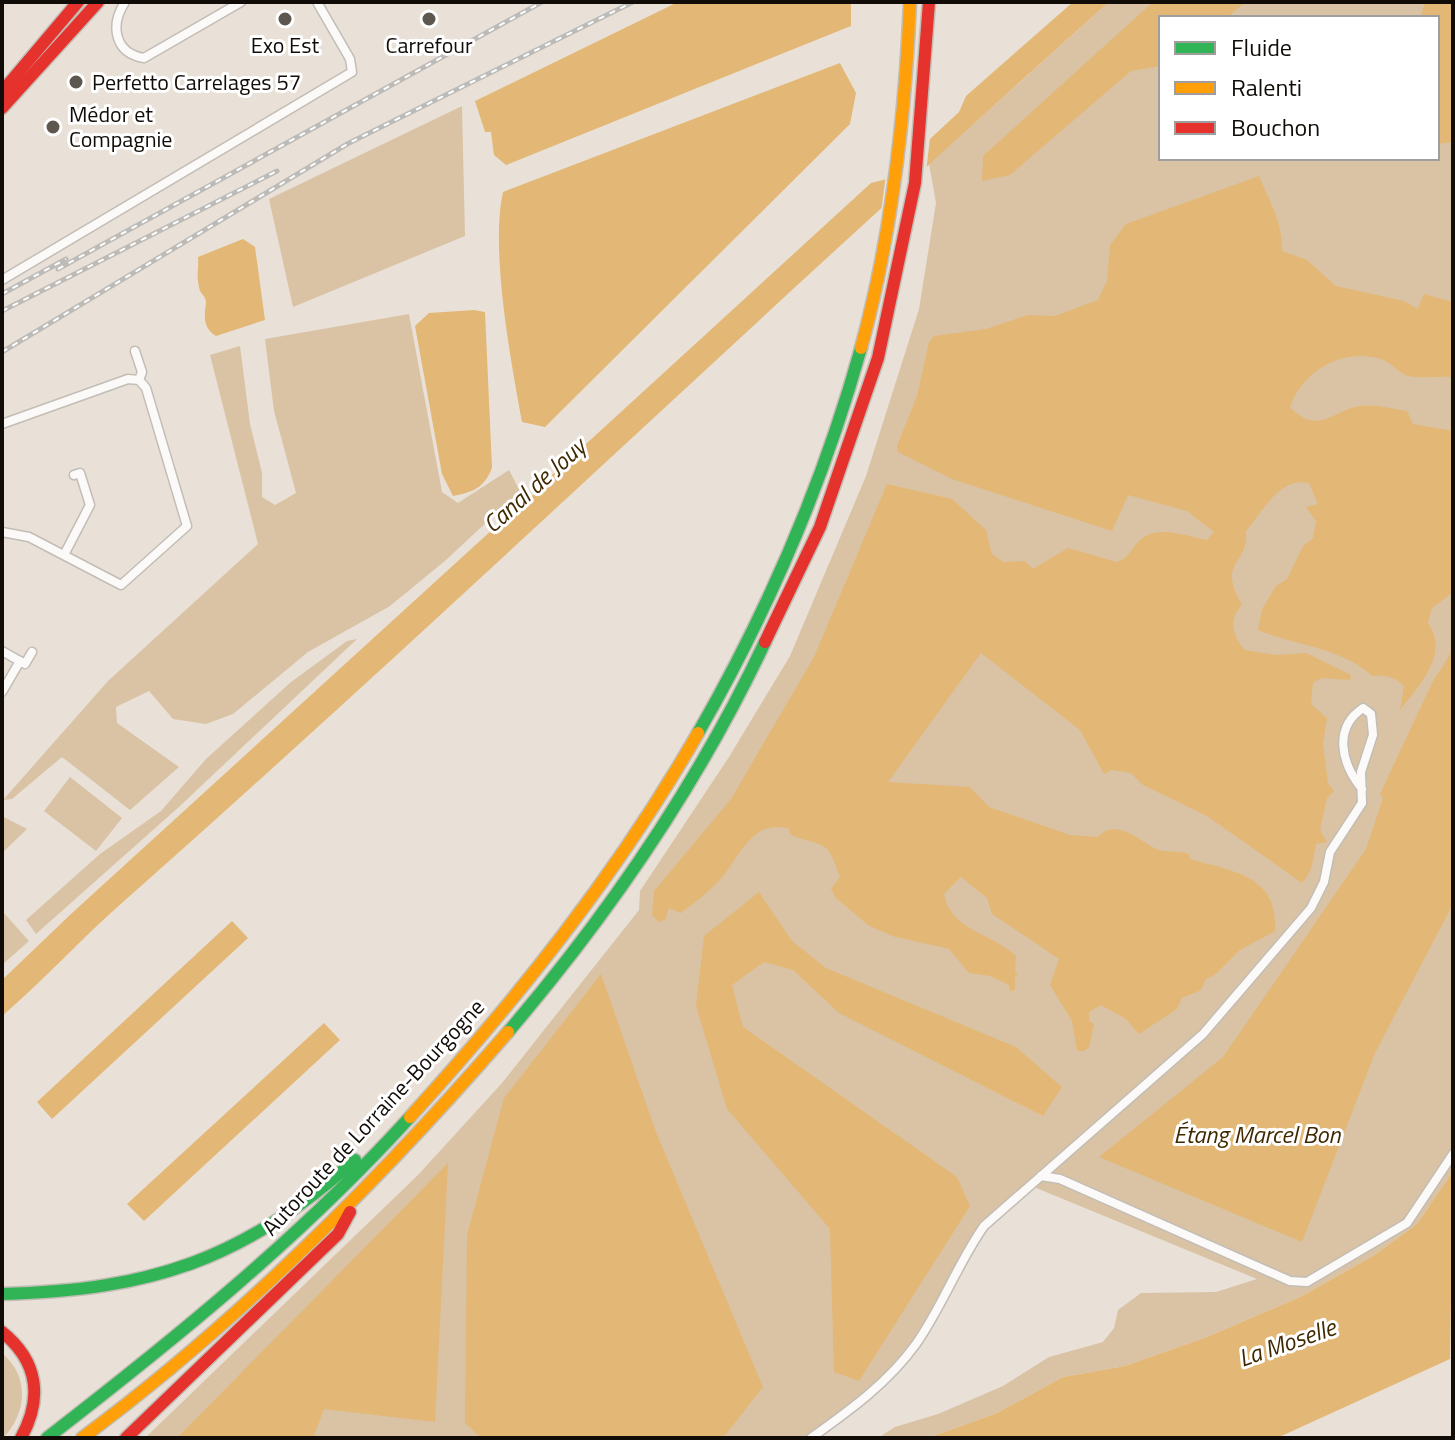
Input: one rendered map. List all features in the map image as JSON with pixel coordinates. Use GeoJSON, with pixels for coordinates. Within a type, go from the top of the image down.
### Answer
{"type":"FeatureCollection","features":[{"type":"Feature","properties":{"kind":"main road"},"geometry":{"type":"LineString","coordinates":[[2,92],[78,2]]}},
{"type":"Feature","properties":{"kind":"main road","name":"Autoroute de Lorraine-Bourgogne"},"geometry":{"type":"LineString","coordinates":[[47,1438],[146,1363],[264,1261],[337,1192],[433,1090],[531,975],[599,884],[694,741],[782,572],[825,466],[861,347],[889,222],[901,139],[910,2]]}},
{"type":"Feature","properties":{"kind":"main road","name":"Autoroute de Lorraine-Bourgogne"},"geometry":{"type":"LineString","coordinates":[[84,1438],[232,1316],[357,1199],[471,1075],[585,936],[679,801],[723,729],[778,628],[830,506],[880,351],[908,219],[922,120],[929,2]]}},
{"type":"Feature","properties":{"kind":"main road"},"geometry":{"type":"LineString","coordinates":[[2,108],[97,4]]}},
{"type":"Feature","properties":{"kind":"main road"},"geometry":{"type":"LineString","coordinates":[[2,1294],[107,1289],[176,1273],[224,1254],[299,1210],[433,1090]]}},
{"type":"Feature","properties":{"kind":"main road"},"geometry":{"type":"LineString","coordinates":[[126,1438],[338,1234],[357,1199]]}},
{"type":"Feature","properties":{"kind":"main road"},"geometry":{"type":"LineString","coordinates":[[2,1332],[22,1349],[36,1382],[35,1412],[21,1438]]}},
{"type":"Feature","properties":{"kind":"street"},"geometry":{"type":"LineString","coordinates":[[125,2],[116,20],[118,40],[126,53],[144,58],[241,2]]}},
{"type":"Feature","properties":{"kind":"street"},"geometry":{"type":"LineString","coordinates":[[2,280],[97,226],[255,126],[352,72],[350,59],[317,2]]}},
{"type":"Feature","properties":{"kind":"street"},"geometry":{"type":"LineString","coordinates":[[135,351],[142,372],[139,380]]}},
{"type":"Feature","properties":{"kind":"street"},"geometry":{"type":"LineString","coordinates":[[2,424],[128,379],[139,380],[146,388],[187,526],[121,585],[65,553],[29,537],[2,532]]}},
{"type":"Feature","properties":{"kind":"street"},"geometry":{"type":"LineString","coordinates":[[65,553],[90,505],[80,473],[74,475]]}},
{"type":"Feature","properties":{"kind":"street"},"geometry":{"type":"LineString","coordinates":[[2,651],[25,664],[32,652]]}},
{"type":"Feature","properties":{"kind":"street"},"geometry":{"type":"LineString","coordinates":[[2,692],[20,661]]}},
{"type":"Feature","properties":{"kind":"street"},"geometry":{"type":"LineString","coordinates":[[811,1438],[883,1383],[917,1343],[965,1253],[984,1226],[1203,1034],[1311,908],[1324,882],[1330,852],[1362,803],[1362,789],[1361,772],[1373,735],[1371,714],[1363,708],[1349,717],[1344,727],[1348,763],[1362,789]]}},
{"type":"Feature","properties":{"kind":"street"},"geometry":{"type":"LineString","coordinates":[[1041,1176],[1060,1179],[1290,1281],[1307,1282],[1407,1223],[1453,1154]]}},
{"type":"Feature","properties":{"kind":"shaded area"},"geometry":{"type":"Polygon","coordinates":[[[1109,2],[1453,2],[1453,1171],[1417,1224],[1373,1256],[1300,1297],[1207,1337],[1125,1366],[1063,1377],[997,1413],[928,1438],[878,1438],[895,1427],[938,1414],[1003,1386],[1049,1357],[1103,1342],[1114,1328],[1118,1310],[1141,1293],[1216,1292],[1257,1279],[1029,1185],[984,1226],[917,1343],[883,1383],[811,1438],[145,1438],[418,1175],[502,1083],[639,910],[640,891],[729,757],[790,656],[866,476],[919,309],[936,203],[929,164],[1109,2]]]}},
{"type":"Feature","properties":{"kind":"shaded area"},"geometry":{"type":"Polygon","coordinates":[[[462,106],[465,236],[293,307],[269,199],[462,106]]]}},
{"type":"Feature","properties":{"kind":"shaded area"},"geometry":{"type":"Polygon","coordinates":[[[409,314],[442,492],[458,503],[509,470],[520,491],[446,560],[390,606],[308,652],[233,714],[206,724],[173,719],[149,691],[116,707],[117,723],[179,767],[130,810],[62,757],[12,799],[3,800],[108,681],[258,544],[210,355],[240,346],[250,424],[262,473],[262,497],[275,505],[296,493],[274,411],[265,339],[409,314]]]}},
{"type":"Feature","properties":{"kind":"shaded area"},"geometry":{"type":"Polygon","coordinates":[[[357,639],[180,806],[36,934],[26,920],[100,854],[161,811],[206,759],[291,682],[347,641],[357,639]]]}},
{"type":"Feature","properties":{"kind":"shaded area"},"geometry":{"type":"Polygon","coordinates":[[[70,777],[122,818],[96,851],[44,811],[70,777]]]}},
{"type":"Feature","properties":{"kind":"shaded area"},"geometry":{"type":"Polygon","coordinates":[[[2,816],[27,829],[2,853],[2,816]]]}},
{"type":"Feature","properties":{"kind":"shaded area"},"geometry":{"type":"Polygon","coordinates":[[[2,911],[29,941],[2,965],[2,911]]]}},
{"type":"Feature","properties":{"kind":"shaded area"},"geometry":{"type":"Polygon","coordinates":[[[2,1353],[17,1373],[22,1395],[17,1418],[3,1438],[2,1353]]]}},
{"type":"Feature","properties":{"kind":"water"},"geometry":{"type":"Polygon","coordinates":[[[678,2],[851,2],[851,26],[506,165],[494,155],[491,132],[485,132],[475,101],[678,2]]]}},
{"type":"Feature","properties":{"kind":"water"},"geometry":{"type":"Polygon","coordinates":[[[1073,2],[1109,2],[371,679],[107,916],[2,1016],[2,980],[71,914],[526,499],[544,489],[551,476],[871,183],[887,179],[959,112],[966,96],[1073,2]]]}},
{"type":"Feature","properties":{"kind":"water"},"geometry":{"type":"Polygon","coordinates":[[[1153,2],[1245,2],[1229,16],[1159,16],[1159,66],[1131,71],[1010,175],[982,181],[983,156],[1153,2]]]}},
{"type":"Feature","properties":{"kind":"water"},"geometry":{"type":"Polygon","coordinates":[[[1425,2],[1453,2],[1453,142],[1439,144],[1439,16],[1421,16],[1425,2]]]}},
{"type":"Feature","properties":{"kind":"water"},"geometry":{"type":"Polygon","coordinates":[[[840,63],[856,93],[850,124],[545,427],[522,422],[500,274],[503,192],[840,63]]]}},
{"type":"Feature","properties":{"kind":"water"},"geometry":{"type":"Polygon","coordinates":[[[1259,176],[1278,221],[1282,251],[1307,260],[1336,286],[1404,301],[1418,309],[1424,294],[1453,302],[1453,377],[1408,376],[1381,359],[1352,356],[1339,359],[1314,373],[1296,394],[1290,407],[1300,416],[1318,421],[1351,408],[1384,407],[1407,411],[1413,424],[1453,431],[1453,592],[1432,608],[1428,623],[1434,635],[1434,658],[1423,680],[1400,710],[1404,686],[1397,681],[1385,676],[1372,676],[1333,653],[1258,630],[1262,609],[1276,586],[1287,579],[1303,546],[1313,538],[1316,521],[1306,507],[1318,504],[1309,483],[1289,485],[1265,505],[1246,531],[1246,542],[1233,571],[1232,579],[1242,605],[1235,616],[1233,628],[1245,650],[1277,655],[1306,653],[1351,675],[1350,680],[1321,678],[1313,683],[1311,704],[1327,718],[1323,744],[1328,783],[1334,791],[1327,798],[1320,830],[1327,842],[1316,844],[1308,874],[1302,883],[1207,816],[1143,785],[1131,773],[1111,770],[1104,774],[1080,730],[981,653],[888,782],[970,787],[989,807],[1070,835],[1098,837],[1105,831],[1121,830],[1159,850],[1189,854],[1190,859],[1237,872],[1250,878],[1269,898],[1274,912],[1275,931],[1240,950],[1216,974],[1206,979],[1201,990],[1182,998],[1177,1009],[1139,1034],[1126,1019],[1101,1005],[1089,1012],[1089,1021],[1094,1024],[1089,1047],[1077,1051],[1072,1021],[1050,985],[1059,959],[992,914],[987,898],[961,877],[944,894],[948,906],[963,924],[1016,956],[1015,973],[1019,974],[1015,976],[1015,990],[1010,991],[1009,985],[990,976],[969,973],[949,949],[892,936],[868,925],[836,898],[831,889],[840,877],[832,855],[818,843],[791,835],[788,828],[769,828],[754,836],[708,891],[681,913],[669,908],[665,920],[659,922],[652,915],[654,891],[731,799],[814,657],[887,484],[952,499],[986,530],[992,554],[1003,562],[1025,561],[1033,569],[1068,548],[1117,562],[1147,535],[1172,532],[1207,540],[1214,532],[1187,511],[1128,495],[1112,531],[952,479],[898,452],[897,446],[917,396],[929,342],[934,336],[986,329],[1028,315],[1055,316],[1098,300],[1107,281],[1110,245],[1126,224],[1259,176]]]}},
{"type":"Feature","properties":{"kind":"water"},"geometry":{"type":"Polygon","coordinates":[[[243,239],[255,247],[265,320],[216,336],[205,321],[206,300],[198,283],[198,257],[243,239]]]}},
{"type":"Feature","properties":{"kind":"water"},"geometry":{"type":"Polygon","coordinates":[[[485,312],[492,468],[477,488],[453,496],[442,474],[415,326],[429,313],[485,312]]]}},
{"type":"Feature","properties":{"kind":"water","name":"Étang Marcel Bon"},"geometry":{"type":"Polygon","coordinates":[[[1453,650],[1453,904],[1375,1053],[1302,1242],[1099,1157],[1223,1057],[1366,849],[1383,798],[1380,794],[1432,683],[1453,650]]]}},
{"type":"Feature","properties":{"kind":"water"},"geometry":{"type":"Polygon","coordinates":[[[759,892],[792,941],[826,968],[1016,1047],[1062,1087],[1043,1116],[839,1013],[793,970],[764,962],[732,985],[743,1027],[957,1177],[970,1206],[859,1381],[834,1372],[830,1229],[727,1109],[696,1006],[704,936],[759,892]]]}},
{"type":"Feature","properties":{"kind":"water"},"geometry":{"type":"Polygon","coordinates":[[[232,921],[248,938],[52,1119],[37,1102],[232,921]]]}},
{"type":"Feature","properties":{"kind":"water"},"geometry":{"type":"Polygon","coordinates":[[[601,974],[656,1132],[763,1387],[723,1438],[481,1438],[465,1423],[467,1235],[504,1098],[601,974]]]}},
{"type":"Feature","properties":{"kind":"water"},"geometry":{"type":"Polygon","coordinates":[[[324,1023],[340,1040],[144,1221],[127,1204],[324,1023]]]}},
{"type":"Feature","properties":{"kind":"water"},"geometry":{"type":"Polygon","coordinates":[[[448,1163],[435,1422],[324,1409],[313,1438],[177,1438],[448,1163]]]}},
{"type":"Feature","properties":{"kind":"water","name":"La Moselle"},"geometry":{"type":"Polygon","coordinates":[[[1453,1171],[1450,1359],[1277,1438],[928,1438],[997,1413],[1063,1377],[1125,1366],[1207,1337],[1300,1297],[1373,1256],[1417,1224],[1453,1171]]]}},
{"type":"Feature","properties":{"kind":"pier"},"geometry":{"type":"Polygon","coordinates":[[[931,130],[926,172],[881,212],[886,174],[931,130]]]}},
{"type":"Feature","properties":{"kind":"railway"},"geometry":{"type":"LineString","coordinates":[[58,269],[542,2]]}},
{"type":"Feature","properties":{"kind":"railway"},"geometry":{"type":"LineString","coordinates":[[2,352],[349,143],[633,2]]}},
{"type":"Feature","properties":{"kind":"railway"},"geometry":{"type":"LineString","coordinates":[[2,311],[277,171]]}},
{"type":"Feature","properties":{"kind":"railway"},"geometry":{"type":"LineString","coordinates":[[2,294],[66,259]]}},
{"type":"Feature","properties":{"kind":"traffic: fast"},"geometry":{"type":"LineString","coordinates":[[698,733],[748,640],[792,546],[829,448],[861,348]]}},
{"type":"Feature","properties":{"kind":"traffic: fast"},"geometry":{"type":"LineString","coordinates":[[508,1032],[581,941],[649,846],[711,746],[765,642]]}},
{"type":"Feature","properties":{"kind":"traffic: fast"},"geometry":{"type":"LineString","coordinates":[[47,1438],[236,1285],[325,1204],[410,1117]]}},
{"type":"Feature","properties":{"kind":"traffic: fast"},"geometry":{"type":"LineString","coordinates":[[2,1294],[105,1285],[192,1263],[273,1223],[355,1160]]}},
{"type":"Feature","properties":{"kind":"traffic: slow"},"geometry":{"type":"LineString","coordinates":[[861,348],[889,220],[905,90],[910,2]]}},
{"type":"Feature","properties":{"kind":"traffic: slow"},"geometry":{"type":"LineString","coordinates":[[410,1117],[564,933],[634,835],[698,733]]}},
{"type":"Feature","properties":{"kind":"traffic: slow"},"geometry":{"type":"LineString","coordinates":[[82,1438],[197,1346],[306,1247],[410,1141],[508,1032]]}},
{"type":"Feature","properties":{"kind":"traffic: jam"},"geometry":{"type":"LineString","coordinates":[[2,92],[78,2]]}},
{"type":"Feature","properties":{"kind":"traffic: jam"},"geometry":{"type":"LineString","coordinates":[[2,108],[98,2]]}},
{"type":"Feature","properties":{"kind":"traffic: jam"},"geometry":{"type":"LineString","coordinates":[[765,642],[820,527],[878,358],[915,183],[929,2]]}},
{"type":"Feature","properties":{"kind":"traffic: jam"},"geometry":{"type":"LineString","coordinates":[[126,1438],[338,1234],[350,1212]]}},
{"type":"Feature","properties":{"kind":"traffic: jam"},"geometry":{"type":"LineString","coordinates":[[2,1332],[23,1355],[33,1381],[32,1409],[21,1438]]}},
{"type":"Feature","properties":{"kind":"place","name":"Exo Est"},"geometry":{"type":"Point","coordinates":[285,19]}},
{"type":"Feature","properties":{"kind":"place","name":"Carrefour"},"geometry":{"type":"Point","coordinates":[429,19]}},
{"type":"Feature","properties":{"kind":"place","name":"Perfetto Carrelages 57"},"geometry":{"type":"Point","coordinates":[76,82]}},
{"type":"Feature","properties":{"kind":"place","name":"Médor et Compagnie"},"geometry":{"type":"Point","coordinates":[53,127]}},
{"type":"Feature","properties":{"kind":"water label","name":"Canal de Jouy"},"geometry":{"type":"Point","coordinates":[534,485]}}]}
